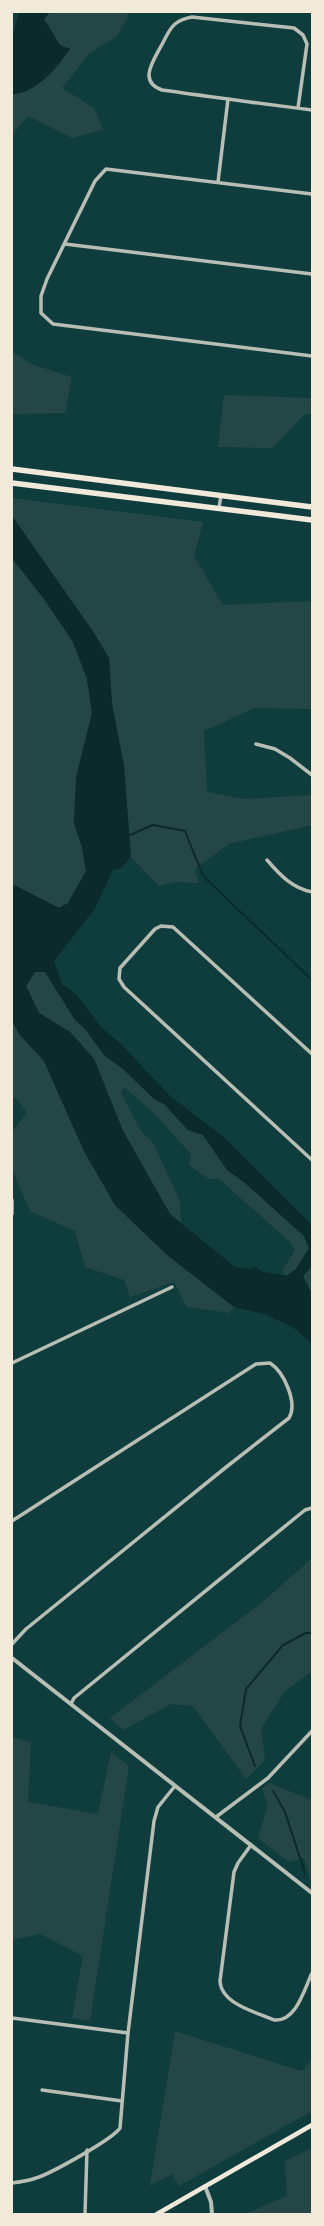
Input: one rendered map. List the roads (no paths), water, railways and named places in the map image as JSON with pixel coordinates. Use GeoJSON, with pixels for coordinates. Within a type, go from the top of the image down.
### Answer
{"type":"FeatureCollection","features":[{"type":"Feature","properties":{"kind":"highway"},"geometry":{"type":"LineString","coordinates":[[12,469],[312,507]]}},
{"type":"Feature","properties":{"kind":"highway"},"geometry":{"type":"LineString","coordinates":[[12,483],[312,520]]}},
{"type":"Feature","properties":{"kind":"main road"},"geometry":{"type":"LineString","coordinates":[[157,2214],[312,2125]]}},
{"type":"Feature","properties":{"kind":"street"},"geometry":{"type":"LineString","coordinates":[[298,108],[307,44],[303,35],[294,28],[192,17],[181,20],[170,30],[150,66],[149,81],[162,90],[312,110]]}},
{"type":"Feature","properties":{"kind":"street"},"geometry":{"type":"LineString","coordinates":[[218,182],[228,99]]}},
{"type":"Feature","properties":{"kind":"street"},"geometry":{"type":"LineString","coordinates":[[312,194],[112,169],[102,172],[95,181],[64,244],[41,296],[39,305],[43,317],[53,324],[312,356]]}},
{"type":"Feature","properties":{"kind":"street"},"geometry":{"type":"LineString","coordinates":[[64,244],[312,274]]}},
{"type":"Feature","properties":{"kind":"street"},"geometry":{"type":"LineString","coordinates":[[219,508],[221,495]]}},
{"type":"Feature","properties":{"kind":"street"},"geometry":{"type":"LineString","coordinates":[[256,744],[275,749],[290,758],[312,775]]}},
{"type":"Feature","properties":{"kind":"street"},"geometry":{"type":"LineString","coordinates":[[267,860],[281,876],[291,884],[312,892]]}},
{"type":"Feature","properties":{"kind":"street"},"geometry":{"type":"LineString","coordinates":[[312,1054],[176,930],[167,926],[155,929],[122,963],[118,974],[124,987],[312,1160]]}},
{"type":"Feature","properties":{"kind":"street"},"geometry":{"type":"LineString","coordinates":[[12,1200],[12,1214]]}},
{"type":"Feature","properties":{"kind":"street"},"geometry":{"type":"LineString","coordinates":[[12,1363],[172,1288]]}},
{"type":"Feature","properties":{"kind":"street"},"geometry":{"type":"LineString","coordinates":[[12,1521],[256,1364],[270,1363],[280,1371],[292,1401],[292,1413],[286,1422],[225,1468],[26,1629],[12,1644]]}},
{"type":"Feature","properties":{"kind":"street"},"geometry":{"type":"LineString","coordinates":[[71,1704],[74,1698],[86,1688],[305,1510],[312,1508]]}},
{"type":"Feature","properties":{"kind":"street"},"geometry":{"type":"LineString","coordinates":[[12,1658],[312,1893]]}},
{"type":"Feature","properties":{"kind":"street"},"geometry":{"type":"LineString","coordinates":[[216,1817],[268,1778],[312,1732]]}},
{"type":"Feature","properties":{"kind":"street"},"geometry":{"type":"LineString","coordinates":[[12,2184],[42,2176],[111,2137],[120,2128],[128,2033],[154,1821],[158,1807],[175,1786]]}},
{"type":"Feature","properties":{"kind":"street"},"geometry":{"type":"LineString","coordinates":[[251,1845],[238,1863],[234,1872],[220,1981],[223,1992],[229,1999],[274,2020],[286,2019],[293,2011],[312,1973]]}},
{"type":"Feature","properties":{"kind":"street"},"geometry":{"type":"LineString","coordinates":[[12,2018],[128,2033]]}},
{"type":"Feature","properties":{"kind":"street"},"geometry":{"type":"LineString","coordinates":[[42,2090],[122,2101]]}},
{"type":"Feature","properties":{"kind":"street"},"geometry":{"type":"LineString","coordinates":[[85,2214],[87,2150]]}},
{"type":"Feature","properties":{"kind":"street"},"geometry":{"type":"LineString","coordinates":[[205,2186],[211,2202],[212,2214]]}},
{"type":"Feature","properties":{"kind":"waterway"},"geometry":{"type":"LineString","coordinates":[[130,835],[153,825],[185,831],[203,876],[312,980]]}},
{"type":"Feature","properties":{"kind":"waterway"},"geometry":{"type":"LineString","coordinates":[[255,1766],[240,1726],[246,1689],[283,1645],[306,1633],[312,1633]]}},
{"type":"Feature","properties":{"kind":"waterway"},"geometry":{"type":"LineString","coordinates":[[273,1791],[285,1812],[305,1873]]}}]}
